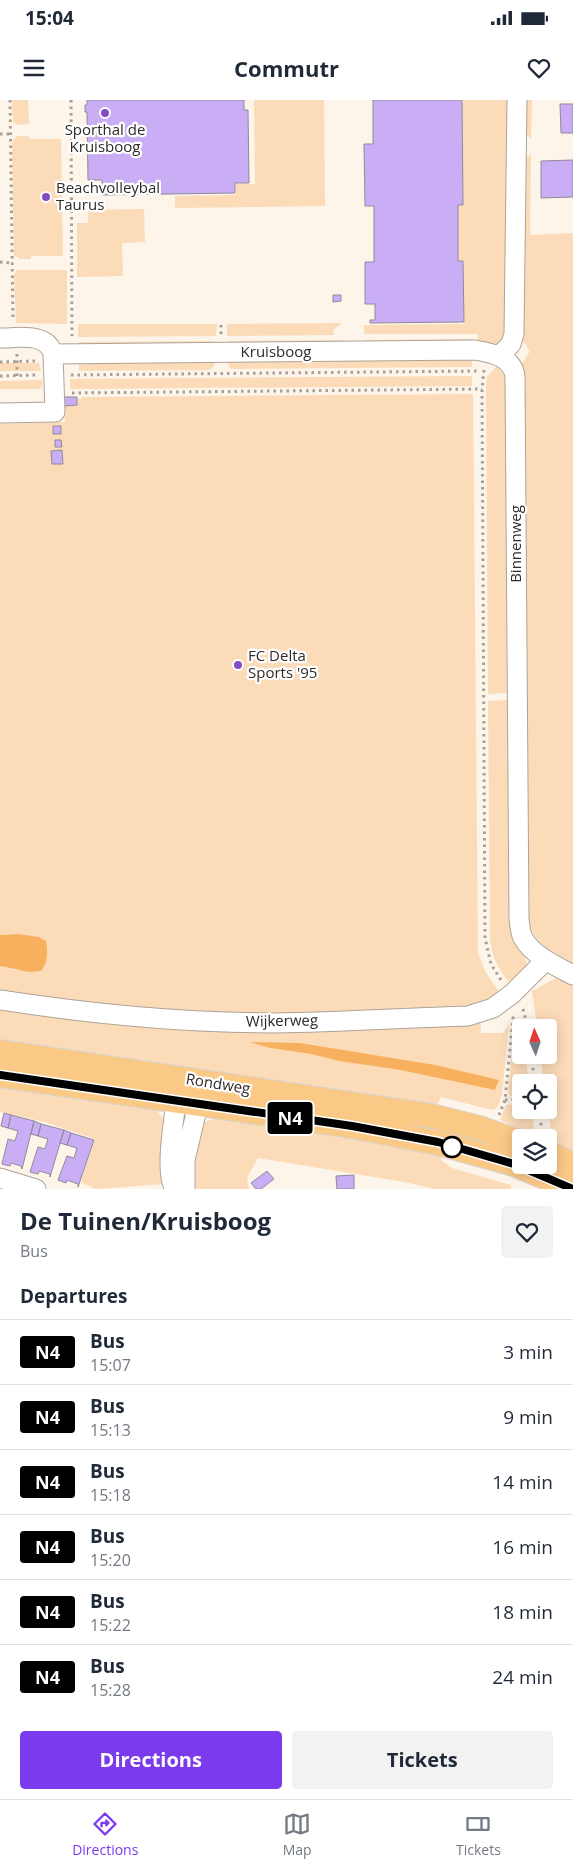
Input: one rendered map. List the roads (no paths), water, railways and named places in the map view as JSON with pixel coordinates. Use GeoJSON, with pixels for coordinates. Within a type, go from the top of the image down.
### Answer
{"type":"FeatureCollection","features":[{"type":"Feature","properties":{"kind":"main road","name":"Rondweg"},"geometry":{"type":"LineString","coordinates":[[0,1052],[432,1116],[479,1128],[512,1140]]}},
{"type":"Feature","properties":{"kind":"main road","name":"Rondweg"},"geometry":{"type":"LineString","coordinates":[[0,1075],[187,1104],[352,1126],[438,1142],[514,1164],[573,1189]]}},
{"type":"Feature","properties":{"kind":"main road"},"geometry":{"type":"LineString","coordinates":[[557,1157],[573,1164]]}},
{"type":"Feature","properties":{"kind":"street"},"geometry":{"type":"LineString","coordinates":[[499,356],[511,344],[514,334],[517,100]]}},
{"type":"Feature","properties":{"kind":"street"},"geometry":{"type":"LineString","coordinates":[[0,413],[54,412],[54,371],[51,346],[38,338],[8,338]]}},
{"type":"Feature","properties":{"kind":"street","name":"Kruisboog"},"geometry":{"type":"LineString","coordinates":[[54,371],[474,350],[499,356]]}},
{"type":"Feature","properties":{"kind":"street","name":"Binnenweg"},"geometry":{"type":"LineString","coordinates":[[499,356],[508,362],[514,370],[515,378],[519,919],[523,938],[546,960],[573,976]]}},
{"type":"Feature","properties":{"kind":"street","name":"Wijkerweg"},"geometry":{"type":"LineString","coordinates":[[0,1000],[146,1018],[274,1023],[468,1016],[517,1002],[546,960]]}},
{"type":"Feature","properties":{"kind":"street"},"geometry":{"type":"LineString","coordinates":[[180,1078],[187,1104],[184,1160],[185,1189]]}},
{"type":"Feature","properties":{"kind":"street"},"geometry":{"type":"LineString","coordinates":[[175,1189],[172,1185],[170,1161],[187,1104],[203,1082]]}},
{"type":"Feature","properties":{"kind":"street"},"geometry":{"type":"LineString","coordinates":[[0,1178],[36,1189]]}},
{"type":"Feature","properties":{"kind":"place","name":"Sporthal de Kruisboog"},"geometry":{"type":"Point","coordinates":[105,113]}},
{"type":"Feature","properties":{"kind":"place","name":"Beachvolleybal Taurus"},"geometry":{"type":"Point","coordinates":[46,197]}},
{"type":"Feature","properties":{"kind":"place","name":"FC Delta Sports '95"},"geometry":{"type":"Point","coordinates":[238,665]}}]}
